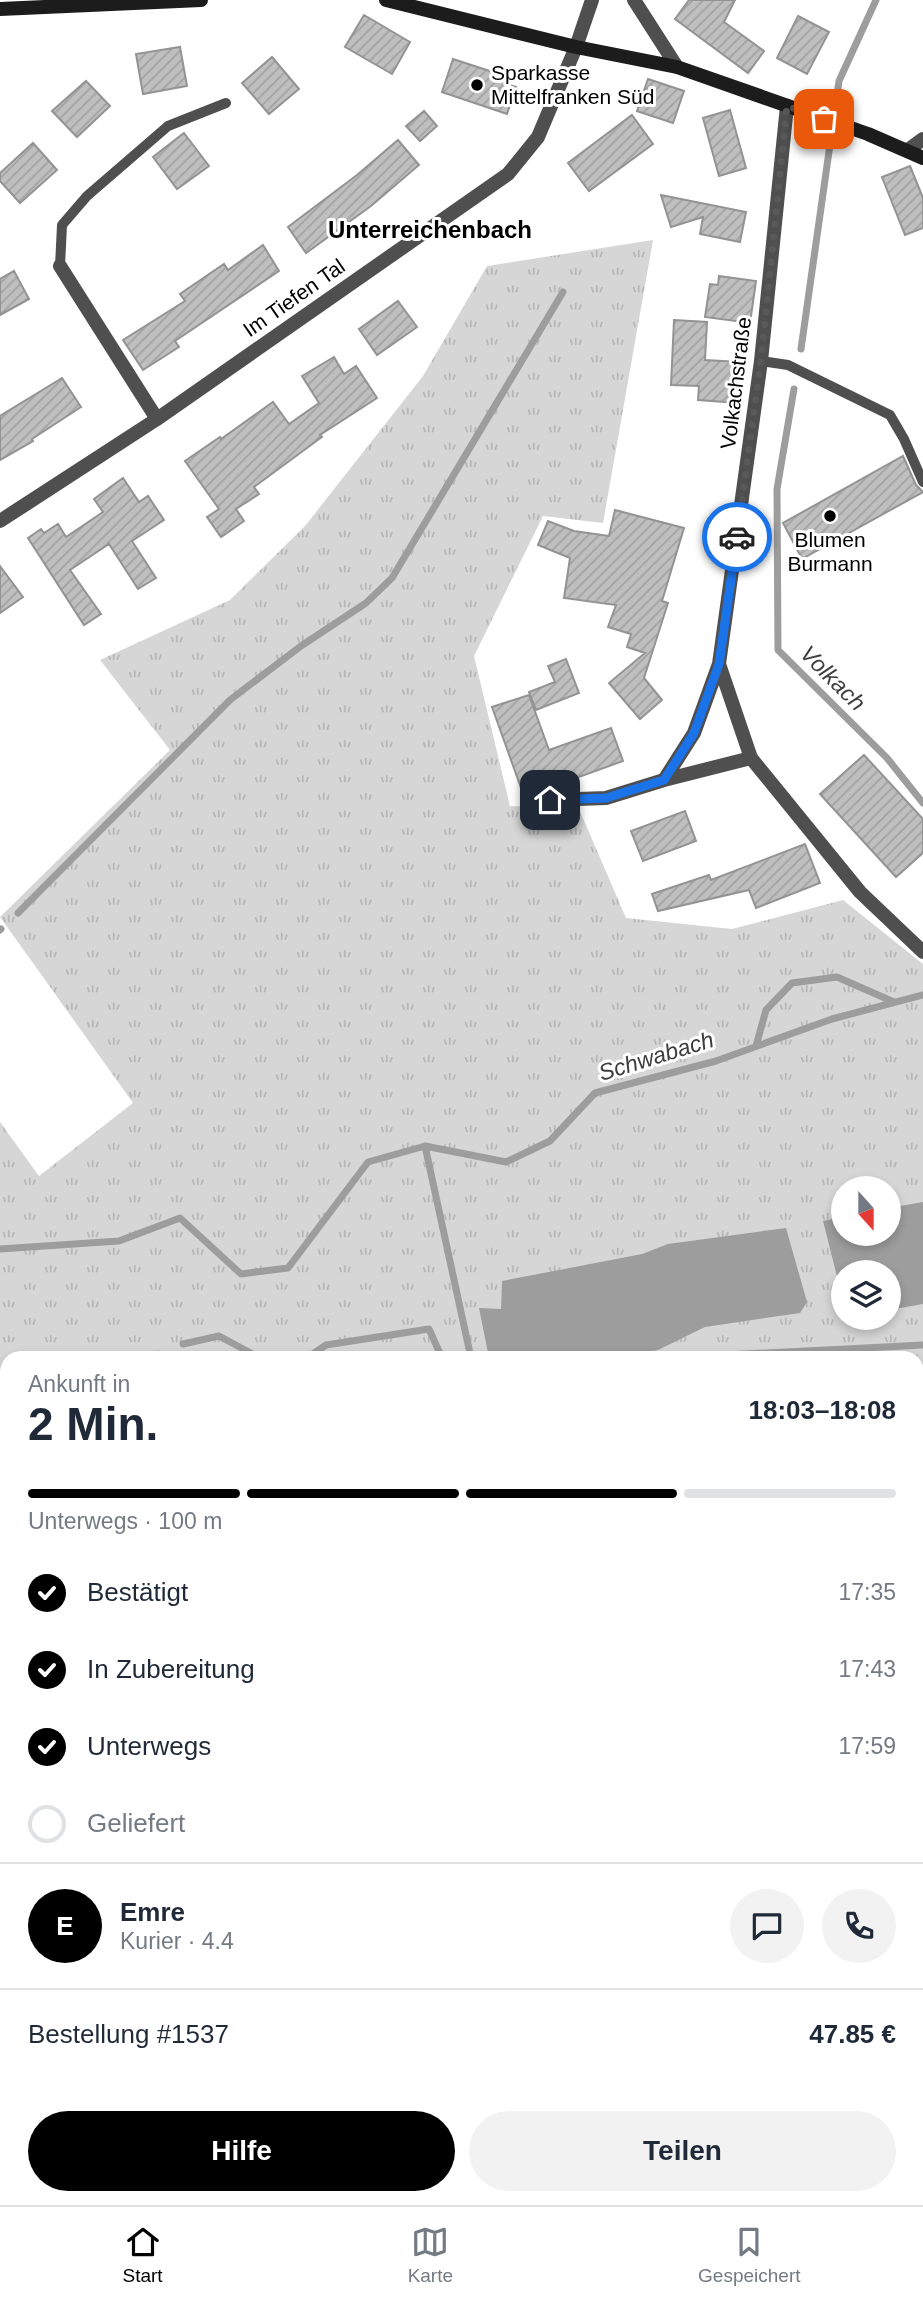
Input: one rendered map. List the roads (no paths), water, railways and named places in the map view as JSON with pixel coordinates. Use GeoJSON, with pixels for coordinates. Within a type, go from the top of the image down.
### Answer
{"type":"FeatureCollection","features":[{"type":"Feature","properties":{"kind":"main road"},"geometry":{"type":"LineString","coordinates":[[0,9],[201,0]]}},
{"type":"Feature","properties":{"kind":"main road"},"geometry":{"type":"LineString","coordinates":[[386,0],[576,47],[677,67],[868,134],[923,158]]}},
{"type":"Feature","properties":{"kind":"street"},"geometry":{"type":"LineString","coordinates":[[0,3],[5,0]]}},
{"type":"Feature","properties":{"kind":"street","name":"Im Tiefen Tal"},"geometry":{"type":"LineString","coordinates":[[0,521],[158,419],[508,174],[538,137],[576,47],[592,0]]}},
{"type":"Feature","properties":{"kind":"street"},"geometry":{"type":"LineString","coordinates":[[634,0],[677,67]]}},
{"type":"Feature","properties":{"kind":"street","name":"Volkachstraße"},"geometry":{"type":"LineString","coordinates":[[664,780],[694,733],[719,664],[794,108]]}},
{"type":"Feature","properties":{"kind":"street"},"geometry":{"type":"LineString","coordinates":[[908,150],[923,139]]}},
{"type":"Feature","properties":{"kind":"street"},"geometry":{"type":"LineString","coordinates":[[60,266],[158,419]]}},
{"type":"Feature","properties":{"kind":"street","name":"Volkachstraße"},"geometry":{"type":"LineString","coordinates":[[719,664],[751,758],[860,892],[923,953]]}},
{"type":"Feature","properties":{"kind":"street"},"geometry":{"type":"LineString","coordinates":[[550,800],[606,798],[751,758]]}},
{"type":"Feature","properties":{"kind":"lane"},"geometry":{"type":"LineString","coordinates":[[60,266],[62,225],[87,196],[168,126],[226,103]]}},
{"type":"Feature","properties":{"kind":"lane"},"geometry":{"type":"LineString","coordinates":[[761,361],[788,365],[890,415],[923,482]]}},
{"type":"Feature","properties":{"kind":"waterway","name":"Volkach"},"geometry":{"type":"LineString","coordinates":[[801,349],[839,81],[876,0]]}},
{"type":"Feature","properties":{"kind":"waterway"},"geometry":{"type":"LineString","coordinates":[[18,913],[230,700],[301,646],[366,603],[392,578],[563,292]]}},
{"type":"Feature","properties":{"kind":"waterway","name":"Volkach"},"geometry":{"type":"LineString","coordinates":[[794,389],[777,489],[778,650],[887,758],[923,803]]}},
{"type":"Feature","properties":{"kind":"waterway","name":"Schwabach"},"geometry":{"type":"LineString","coordinates":[[756,1046],[766,1010],[792,983],[837,977],[894,1002]]}},
{"type":"Feature","properties":{"kind":"waterway","name":"Schwabach"},"geometry":{"type":"LineString","coordinates":[[0,1249],[119,1241],[180,1218],[241,1274],[288,1268],[368,1162],[425,1146],[506,1162],[550,1141],[595,1093],[716,1061],[832,1019],[923,995]]}},
{"type":"Feature","properties":{"kind":"waterway"},"geometry":{"type":"LineString","coordinates":[[425,1146],[469,1351]]}},
{"type":"Feature","properties":{"kind":"waterway"},"geometry":{"type":"LineString","coordinates":[[317,1351],[326,1345],[429,1329],[439,1351]]}},
{"type":"Feature","properties":{"kind":"waterway"},"geometry":{"type":"LineString","coordinates":[[183,1344],[219,1336],[247,1351]]}},
{"type":"Feature","properties":{"kind":"waterway"},"geometry":{"type":"LineString","coordinates":[[804,1351],[923,1345]]}},
{"type":"Feature","properties":{"kind":"place","name":"Sparkasse Mittelfranken Süd"},"geometry":{"type":"Point","coordinates":[477,85]}},
{"type":"Feature","properties":{"kind":"place","name":"Blumen Burmann"},"geometry":{"type":"Point","coordinates":[830,516]}},
{"type":"Feature","properties":{"kind":"district","name":"Unterreichenbach"},"geometry":{"type":"Point","coordinates":[430,230]}}]}
